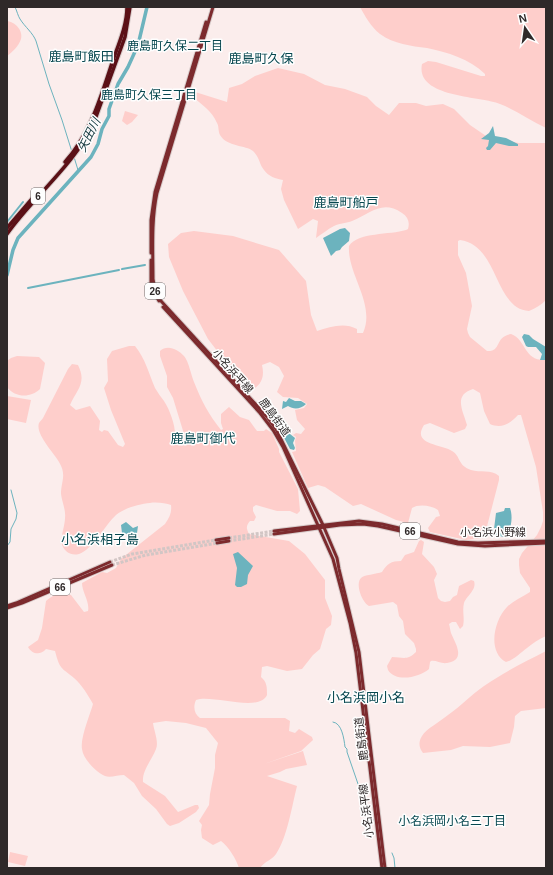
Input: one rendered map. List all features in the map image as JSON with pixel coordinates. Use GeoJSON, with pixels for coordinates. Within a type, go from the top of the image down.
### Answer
{"type":"FeatureCollection","features":[{"type":"Feature","properties":{"kind":"highway","name":"6"},"geometry":{"type":"LineString","coordinates":[[7,234],[24,211],[70,159],[91,124],[122,35],[129,7]]}},
{"type":"Feature","properties":{"kind":"highway","name":"6"},"geometry":{"type":"LineString","coordinates":[[7,228],[70,159]]}},
{"type":"Feature","properties":{"kind":"main road","name":"鹿島街道"},"geometry":{"type":"LineString","coordinates":[[212,7],[155,204],[152,258],[154,286],[161,301],[268,418],[283,443],[337,558],[359,652],[385,868]]}},
{"type":"Feature","properties":{"kind":"main road","name":"小名浜平線"},"geometry":{"type":"LineString","coordinates":[[212,7],[155,192],[151,220],[151,287],[157,299],[165,309],[260,413],[273,430],[283,447],[333,559],[354,641],[382,868]]}},
{"type":"Feature","properties":{"kind":"main road","name":"小名浜小野線"},"geometry":{"type":"LineString","coordinates":[[274,532],[352,521],[370,522],[465,542],[546,542]]}},
{"type":"Feature","properties":{"kind":"main road"},"geometry":{"type":"LineString","coordinates":[[216,542],[229,540]]}},
{"type":"Feature","properties":{"kind":"main road","name":"66"},"geometry":{"type":"LineString","coordinates":[[7,607],[22,603],[111,563]]}},
{"type":"Feature","properties":{"kind":"shaded area"},"geometry":{"type":"Polygon","coordinates":[[[360,7],[546,7],[546,128],[500,104],[451,94],[429,83],[423,75],[422,64],[428,61],[436,62],[481,76],[485,76],[485,74],[465,60],[450,54],[403,44],[385,37],[380,34],[368,21],[360,7]]]}},
{"type":"Feature","properties":{"kind":"shaded area"},"geometry":{"type":"Polygon","coordinates":[[[7,21],[18,27],[21,33],[21,39],[19,44],[7,56],[7,21]]]}},
{"type":"Feature","properties":{"kind":"shaded area"},"geometry":{"type":"Polygon","coordinates":[[[278,68],[304,74],[325,85],[345,89],[367,97],[376,106],[389,115],[399,103],[416,103],[426,106],[443,104],[454,109],[470,125],[489,138],[519,143],[546,143],[546,300],[529,311],[518,308],[509,300],[490,264],[482,253],[473,244],[460,240],[458,241],[458,255],[466,273],[472,306],[467,329],[470,337],[487,351],[492,351],[497,347],[502,338],[511,334],[520,341],[529,354],[533,357],[546,360],[546,636],[509,661],[506,662],[496,651],[494,636],[496,627],[502,613],[507,607],[530,592],[530,588],[520,573],[519,559],[537,535],[543,521],[536,467],[521,415],[518,415],[512,421],[502,426],[490,424],[484,411],[480,393],[473,389],[463,395],[461,399],[462,409],[467,425],[465,429],[454,433],[430,423],[424,425],[421,432],[421,437],[429,443],[455,453],[463,466],[474,471],[489,472],[499,476],[484,538],[466,540],[430,532],[428,528],[436,517],[440,516],[438,510],[432,507],[421,506],[412,508],[408,523],[396,520],[361,504],[353,506],[325,487],[318,485],[308,488],[292,452],[296,451],[296,437],[293,435],[296,433],[301,434],[305,429],[297,420],[295,410],[304,408],[307,404],[298,398],[283,397],[277,392],[284,376],[279,367],[270,362],[262,365],[263,374],[261,381],[254,389],[248,392],[236,373],[208,339],[183,291],[169,257],[168,244],[181,233],[194,231],[233,236],[279,250],[306,281],[311,315],[317,331],[332,327],[347,326],[357,329],[357,333],[363,333],[366,322],[366,311],[364,300],[352,267],[349,246],[353,241],[359,238],[399,232],[408,229],[409,222],[406,216],[395,209],[388,207],[376,209],[352,221],[334,226],[316,238],[318,221],[313,219],[298,229],[284,200],[281,189],[283,180],[272,177],[268,174],[262,168],[253,151],[227,142],[223,139],[220,135],[218,124],[215,119],[206,108],[192,96],[192,91],[227,102],[229,88],[242,84],[255,76],[278,68]]]}},
{"type":"Feature","properties":{"kind":"shaded area"},"geometry":{"type":"Polygon","coordinates":[[[125,111],[138,115],[127,125],[122,121],[125,111]]]}},
{"type":"Feature","properties":{"kind":"shaded area"},"geometry":{"type":"Polygon","coordinates":[[[129,346],[135,346],[144,361],[155,388],[170,414],[175,428],[175,437],[184,434],[173,398],[167,387],[167,376],[160,356],[160,351],[166,348],[176,349],[182,353],[189,365],[202,401],[221,430],[223,429],[221,414],[229,407],[240,417],[249,420],[257,431],[264,431],[266,429],[272,433],[279,452],[298,489],[300,511],[297,514],[290,511],[277,511],[256,505],[253,507],[253,511],[256,517],[254,521],[250,521],[247,530],[249,534],[289,541],[305,554],[325,580],[325,598],[332,616],[331,625],[326,629],[320,649],[302,669],[287,671],[267,666],[262,667],[261,677],[266,685],[267,695],[262,700],[255,703],[213,699],[196,700],[195,702],[195,712],[200,718],[285,718],[290,721],[289,731],[295,733],[299,729],[312,737],[313,740],[301,751],[264,764],[303,751],[307,765],[286,769],[267,776],[297,786],[289,822],[280,847],[274,856],[260,868],[239,868],[232,853],[221,841],[213,845],[202,838],[202,825],[199,821],[209,805],[215,768],[215,755],[218,743],[206,728],[186,723],[166,721],[153,723],[157,746],[144,773],[143,782],[165,796],[178,812],[195,805],[198,805],[199,808],[196,812],[179,823],[170,826],[156,809],[142,796],[134,783],[124,775],[107,777],[101,774],[87,761],[83,753],[82,744],[93,704],[80,684],[62,668],[58,662],[55,651],[46,649],[41,653],[34,653],[28,647],[38,640],[42,628],[46,601],[58,595],[71,595],[84,612],[88,611],[88,604],[82,583],[102,572],[107,573],[116,568],[122,558],[165,524],[170,515],[171,505],[169,504],[155,503],[137,505],[123,510],[116,515],[84,552],[79,554],[71,554],[65,550],[62,545],[65,521],[61,494],[63,471],[59,462],[42,438],[39,423],[68,369],[72,364],[78,365],[82,377],[80,386],[70,405],[76,410],[90,406],[100,421],[99,430],[102,432],[104,430],[108,431],[118,445],[123,447],[125,444],[104,388],[108,381],[107,359],[112,351],[129,346]]]}},
{"type":"Feature","properties":{"kind":"shaded area"},"geometry":{"type":"Polygon","coordinates":[[[17,356],[39,357],[45,363],[40,389],[32,394],[23,396],[19,395],[10,391],[7,387],[7,361],[17,356]]]}},
{"type":"Feature","properties":{"kind":"shaded area"},"geometry":{"type":"Polygon","coordinates":[[[7,396],[31,400],[26,423],[7,419],[7,396]]]}},
{"type":"Feature","properties":{"kind":"shaded area"},"geometry":{"type":"Polygon","coordinates":[[[421,540],[424,542],[422,554],[434,567],[437,574],[434,580],[438,598],[441,601],[450,601],[457,595],[459,586],[471,580],[474,581],[475,584],[473,590],[464,603],[463,626],[460,629],[456,622],[449,624],[457,646],[457,658],[447,663],[431,661],[429,669],[425,672],[402,678],[392,674],[388,670],[387,666],[392,657],[407,658],[413,655],[416,652],[414,643],[405,634],[403,621],[399,616],[397,605],[393,602],[369,606],[366,604],[360,593],[359,581],[362,577],[382,572],[390,564],[401,561],[405,555],[414,552],[419,541],[421,540]]]}},
{"type":"Feature","properties":{"kind":"shaded area"},"geometry":{"type":"Polygon","coordinates":[[[546,651],[546,708],[521,711],[515,716],[510,743],[490,747],[463,746],[451,750],[423,753],[420,743],[422,736],[427,731],[453,712],[479,689],[515,667],[546,651]]]}},
{"type":"Feature","properties":{"kind":"shaded area"},"geometry":{"type":"Polygon","coordinates":[[[10,852],[28,856],[25,866],[8,862],[10,852]]]}},
{"type":"Feature","properties":{"kind":"water"},"geometry":{"type":"Polygon","coordinates":[[[493,126],[495,136],[506,138],[518,144],[518,146],[509,146],[496,143],[490,150],[487,150],[486,148],[489,140],[481,139],[489,133],[493,126]]]}},
{"type":"Feature","properties":{"kind":"water"},"geometry":{"type":"Polygon","coordinates":[[[345,228],[350,233],[349,241],[331,256],[323,238],[345,228]]]}},
{"type":"Feature","properties":{"kind":"water"},"geometry":{"type":"Polygon","coordinates":[[[524,334],[529,335],[546,347],[546,360],[540,360],[542,354],[536,347],[526,346],[522,337],[524,334]]]}},
{"type":"Feature","properties":{"kind":"water"},"geometry":{"type":"Polygon","coordinates":[[[289,398],[306,404],[302,407],[293,408],[288,406],[282,409],[283,401],[286,402],[289,398]]]}},
{"type":"Feature","properties":{"kind":"water"},"geometry":{"type":"Polygon","coordinates":[[[285,430],[295,438],[293,443],[295,448],[294,450],[290,449],[281,432],[285,430]]]}},
{"type":"Feature","properties":{"kind":"water"},"geometry":{"type":"Polygon","coordinates":[[[505,508],[510,508],[511,511],[512,519],[509,531],[504,537],[490,534],[487,531],[494,529],[496,513],[504,511],[505,508]]]}},
{"type":"Feature","properties":{"kind":"water"},"geometry":{"type":"Polygon","coordinates":[[[126,522],[133,528],[138,526],[137,533],[133,535],[122,533],[121,525],[126,522]]]}},
{"type":"Feature","properties":{"kind":"water"},"geometry":{"type":"Polygon","coordinates":[[[238,552],[253,566],[248,575],[247,584],[241,587],[237,587],[235,585],[237,568],[233,554],[238,552]]]}},
{"type":"Feature","properties":{"kind":"waterway"},"geometry":{"type":"LineString","coordinates":[[15,7],[20,19],[36,41],[72,152]]}},
{"type":"Feature","properties":{"kind":"waterway","name":"矢田川"},"geometry":{"type":"LineString","coordinates":[[7,275],[13,250],[18,238],[91,157],[98,144],[102,129],[109,116],[109,109],[118,84],[138,45],[147,7]]}},
{"type":"Feature","properties":{"kind":"waterway"},"geometry":{"type":"LineString","coordinates":[[74,157],[78,170]]}},
{"type":"Feature","properties":{"kind":"waterway"},"geometry":{"type":"LineString","coordinates":[[7,222],[23,202]]}},
{"type":"Feature","properties":{"kind":"waterway"},"geometry":{"type":"LineString","coordinates":[[122,269],[145,265]]}},
{"type":"Feature","properties":{"kind":"waterway"},"geometry":{"type":"LineString","coordinates":[[28,288],[119,270]]}},
{"type":"Feature","properties":{"kind":"waterway"},"geometry":{"type":"LineString","coordinates":[[7,546],[10,542],[11,529],[17,513],[11,490]]}},
{"type":"Feature","properties":{"kind":"waterway"},"geometry":{"type":"LineString","coordinates":[[333,722],[339,725],[342,732],[345,747],[347,749],[367,810],[373,820]]}},
{"type":"Feature","properties":{"kind":"waterway"},"geometry":{"type":"LineString","coordinates":[[392,853],[395,868]]}},
{"type":"Feature","properties":{"kind":"tunnel"},"geometry":{"type":"LineString","coordinates":[[229,538],[274,531]]}},
{"type":"Feature","properties":{"kind":"tunnel"},"geometry":{"type":"LineString","coordinates":[[229,541],[274,534]]}},
{"type":"Feature","properties":{"kind":"tunnel"},"geometry":{"type":"LineString","coordinates":[[110,562],[132,554],[216,540]]}},
{"type":"Feature","properties":{"kind":"tunnel"},"geometry":{"type":"LineString","coordinates":[[112,565],[146,555],[217,543]]}},
{"type":"Feature","properties":{"kind":"district","name":"鹿島町久保二丁目"},"geometry":{"type":"Point","coordinates":[175,46]}},
{"type":"Feature","properties":{"kind":"district","name":"鹿島町飯田"},"geometry":{"type":"Point","coordinates":[81,56]}},
{"type":"Feature","properties":{"kind":"district","name":"鹿島町久保"},"geometry":{"type":"Point","coordinates":[261,58]}},
{"type":"Feature","properties":{"kind":"district","name":"鹿島町久保三丁目"},"geometry":{"type":"Point","coordinates":[149,95]}},
{"type":"Feature","properties":{"kind":"district","name":"鹿島町船戸"},"geometry":{"type":"Point","coordinates":[346,202]}},
{"type":"Feature","properties":{"kind":"district","name":"鹿島町御代"},"geometry":{"type":"Point","coordinates":[203,438]}},
{"type":"Feature","properties":{"kind":"district","name":"小名浜相子島"},"geometry":{"type":"Point","coordinates":[100,539]}},
{"type":"Feature","properties":{"kind":"district","name":"小名浜岡小名"},"geometry":{"type":"Point","coordinates":[366,697]}},
{"type":"Feature","properties":{"kind":"district","name":"小名浜岡小名三丁目"},"geometry":{"type":"Point","coordinates":[452,821]}}]}
